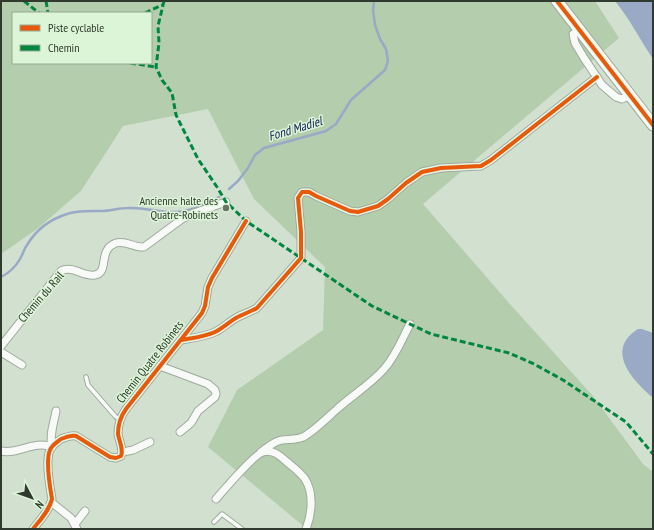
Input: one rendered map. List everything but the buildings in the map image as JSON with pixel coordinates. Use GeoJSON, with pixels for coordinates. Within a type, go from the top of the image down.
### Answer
{"type":"FeatureCollection","features":[{"type":"Feature","properties":{"kind":"main road"},"geometry":{"type":"LineString","coordinates":[[557,1],[653,125]]}},
{"type":"Feature","properties":{"kind":"street"},"geometry":{"type":"LineString","coordinates":[[580,30],[573,34],[575,43],[602,85],[616,98],[622,99],[630,95]]}},
{"type":"Feature","properties":{"kind":"street"},"geometry":{"type":"LineString","coordinates":[[180,340],[209,335],[237,317],[257,308],[301,258],[301,232],[298,198],[302,192],[309,192],[358,212],[378,206],[422,172],[441,168],[481,166],[491,160],[597,77]]}},
{"type":"Feature","properties":{"kind":"street","name":"Chemin du Rail"},"geometry":{"type":"LineString","coordinates":[[1,346],[61,271],[68,269],[91,275],[98,273],[103,267],[105,254],[111,246],[123,242],[134,246],[144,247],[182,218],[226,202]]}},
{"type":"Feature","properties":{"kind":"street","name":"Chemin Quatre Robinets"},"geometry":{"type":"LineString","coordinates":[[122,452],[118,434],[120,420],[126,409],[202,313],[205,306],[208,287],[212,278],[246,221]]}},
{"type":"Feature","properties":{"kind":"street"},"geometry":{"type":"LineString","coordinates":[[216,500],[261,452],[280,440],[297,439],[309,433],[384,370],[392,360],[410,324]]}},
{"type":"Feature","properties":{"kind":"street"},"geometry":{"type":"LineString","coordinates":[[1,352],[22,365]]}},
{"type":"Feature","properties":{"kind":"street"},"geometry":{"type":"LineString","coordinates":[[160,366],[208,384],[215,390],[215,397],[198,411],[191,423],[180,432]]}},
{"type":"Feature","properties":{"kind":"street"},"geometry":{"type":"LineString","coordinates":[[52,447],[50,436],[56,411]]}},
{"type":"Feature","properties":{"kind":"street"},"geometry":{"type":"LineString","coordinates":[[33,529],[49,508],[52,499],[48,476],[48,461],[49,453],[54,444],[63,438],[73,435],[114,458],[120,457],[122,452],[133,450],[150,442]]}},
{"type":"Feature","properties":{"kind":"street"},"geometry":{"type":"LineString","coordinates":[[1,452],[15,451],[28,446],[43,445],[52,447]]}},
{"type":"Feature","properties":{"kind":"street"},"geometry":{"type":"LineString","coordinates":[[261,452],[268,451],[281,456],[305,478],[311,504],[311,515],[306,529]]}},
{"type":"Feature","properties":{"kind":"street"},"geometry":{"type":"LineString","coordinates":[[51,502],[71,518],[76,527]]}},
{"type":"Feature","properties":{"kind":"street"},"geometry":{"type":"LineString","coordinates":[[76,527],[85,511]]}},
{"type":"Feature","properties":{"kind":"lane"},"geometry":{"type":"LineString","coordinates":[[86,377],[88,385],[120,420]]}},
{"type":"Feature","properties":{"kind":"lane"},"geometry":{"type":"LineString","coordinates":[[214,522],[222,514],[242,529]]}},
{"type":"Feature","properties":{"kind":"green space"},"geometry":{"type":"Polygon","coordinates":[[[1,1],[595,1],[619,38],[423,204],[509,303],[593,396],[643,464],[653,472],[653,529],[307,529],[208,447],[237,390],[323,330],[325,267],[254,199],[208,109],[123,126],[81,191],[37,229],[1,254],[1,1]]]}},
{"type":"Feature","properties":{"kind":"water"},"geometry":{"type":"Polygon","coordinates":[[[615,1],[653,1],[653,59],[625,15],[615,1]]]}},
{"type":"Feature","properties":{"kind":"water"},"geometry":{"type":"Polygon","coordinates":[[[638,329],[653,333],[653,398],[630,374],[625,365],[623,356],[623,346],[628,337],[638,329]]]}},
{"type":"Feature","properties":{"kind":"waterway","name":"Fond Madiel"},"geometry":{"type":"LineString","coordinates":[[229,189],[238,181],[248,168],[255,155],[264,148],[326,131],[336,124],[351,100],[385,70],[388,61],[386,49],[380,39],[375,25],[373,10],[374,1]]}},
{"type":"Feature","properties":{"kind":"waterway","name":"Fond Madiel"},"geometry":{"type":"LineString","coordinates":[[1,277],[16,264],[35,235],[44,226],[61,216],[80,211],[104,211],[125,208],[174,212],[201,206],[219,197]]}},
{"type":"Feature","properties":{"kind":"marked path"},"geometry":{"type":"LineString","coordinates":[[24,1],[38,12]]}},
{"type":"Feature","properties":{"kind":"marked path"},"geometry":{"type":"LineString","coordinates":[[46,1],[48,12]]}},
{"type":"Feature","properties":{"kind":"marked path"},"geometry":{"type":"LineString","coordinates":[[164,1],[158,26],[159,43],[156,67],[162,80],[172,93],[176,115],[198,159],[226,202],[246,221],[372,306],[431,334],[509,353],[534,364],[563,380],[626,422],[653,454]]}},
{"type":"Feature","properties":{"kind":"marked path"},"geometry":{"type":"LineString","coordinates":[[147,12],[162,5]]}},
{"type":"Feature","properties":{"kind":"marked path"},"geometry":{"type":"LineString","coordinates":[[136,64],[156,67]]}},
{"type":"Feature","properties":{"kind":"cycle path"},"geometry":{"type":"LineString","coordinates":[[557,1],[653,125]]}},
{"type":"Feature","properties":{"kind":"cycle path"},"geometry":{"type":"LineString","coordinates":[[181,340],[211,334],[236,318],[257,308],[301,258],[301,232],[298,198],[302,192],[309,192],[350,211],[358,212],[378,206],[422,172],[441,168],[481,166],[491,160],[597,77]]}},
{"type":"Feature","properties":{"kind":"cycle path"},"geometry":{"type":"LineString","coordinates":[[33,529],[47,511],[52,499],[48,467],[49,455],[52,447],[61,439],[76,436],[110,457],[116,458],[121,456],[122,448],[118,434],[119,424],[126,409],[202,313],[205,306],[208,287],[212,278],[246,221]]}},
{"type":"Feature","properties":{"kind":"place","name":"Ancienne halte des Quatre-Robinets"},"geometry":{"type":"Point","coordinates":[226,208]}}]}
